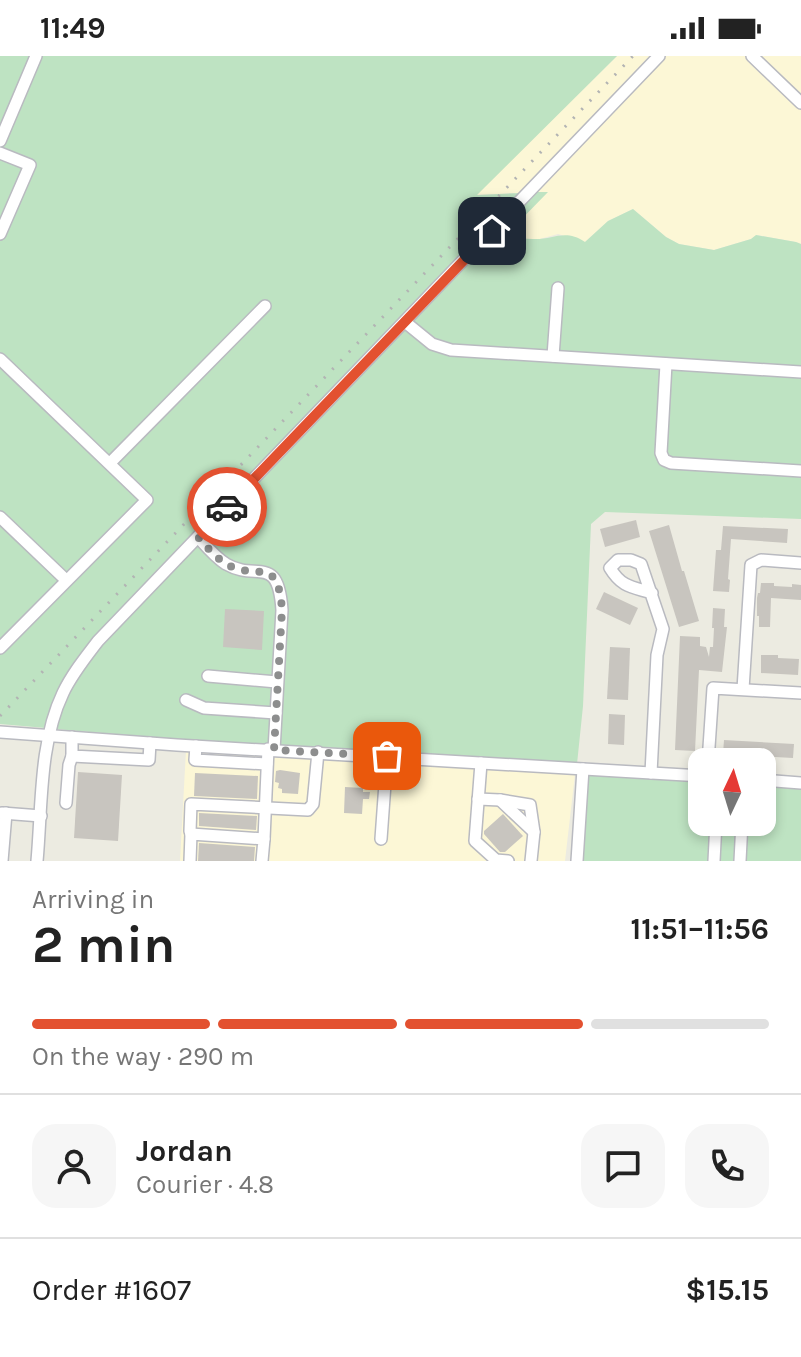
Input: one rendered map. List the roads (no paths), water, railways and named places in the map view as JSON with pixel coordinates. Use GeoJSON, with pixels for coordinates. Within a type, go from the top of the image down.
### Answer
{"type":"FeatureCollection","features":[{"type":"Feature","properties":{"kind":"street"},"geometry":{"type":"LineString","coordinates":[[0,141],[36,56]]}},
{"type":"Feature","properties":{"kind":"street"},"geometry":{"type":"LineString","coordinates":[[37,861],[49,735],[63,692],[79,665],[98,641],[659,56]]}},
{"type":"Feature","properties":{"kind":"street"},"geometry":{"type":"LineString","coordinates":[[752,56],[801,103]]}},
{"type":"Feature","properties":{"kind":"street"},"geometry":{"type":"LineString","coordinates":[[0,153],[30,165],[0,234]]}},
{"type":"Feature","properties":{"kind":"street"},"geometry":{"type":"LineString","coordinates":[[553,356],[558,288]]}},
{"type":"Feature","properties":{"kind":"street"},"geometry":{"type":"LineString","coordinates":[[110,463],[265,306]]}},
{"type":"Feature","properties":{"kind":"street"},"geometry":{"type":"LineString","coordinates":[[405,322],[440,348],[801,372]]}},
{"type":"Feature","properties":{"kind":"street"},"geometry":{"type":"LineString","coordinates":[[0,359],[147,500],[0,648]]}},
{"type":"Feature","properties":{"kind":"street"},"geometry":{"type":"LineString","coordinates":[[666,364],[661,453],[664,460],[671,463],[801,471]]}},
{"type":"Feature","properties":{"kind":"street"},"geometry":{"type":"LineString","coordinates":[[0,517],[66,580]]}},
{"type":"Feature","properties":{"kind":"street"},"geometry":{"type":"LineString","coordinates":[[198,537],[228,565],[264,571],[273,577],[280,591],[282,610],[276,713],[267,764],[262,861]]}},
{"type":"Feature","properties":{"kind":"street"},"geometry":{"type":"LineString","coordinates":[[743,689],[751,565],[761,560],[801,563]]}},
{"type":"Feature","properties":{"kind":"street"},"geometry":{"type":"LineString","coordinates":[[651,773],[657,655],[663,629],[652,593]]}},
{"type":"Feature","properties":{"kind":"street"},"geometry":{"type":"LineString","coordinates":[[208,676],[277,682]]}},
{"type":"Feature","properties":{"kind":"street"},"geometry":{"type":"LineString","coordinates":[[709,748],[713,688],[801,693]]}},
{"type":"Feature","properties":{"kind":"street"},"geometry":{"type":"LineString","coordinates":[[186,700],[204,708],[276,713]]}},
{"type":"Feature","properties":{"kind":"street"},"geometry":{"type":"LineString","coordinates":[[0,732],[688,775]]}},
{"type":"Feature","properties":{"kind":"street"},"geometry":{"type":"LineString","coordinates":[[66,803],[72,737]]}},
{"type":"Feature","properties":{"kind":"street"},"geometry":{"type":"LineString","coordinates":[[72,756],[149,760],[150,743]]}},
{"type":"Feature","properties":{"kind":"street"},"geometry":{"type":"LineString","coordinates":[[196,746],[195,760],[267,764]]}},
{"type":"Feature","properties":{"kind":"street"},"geometry":{"type":"LineString","coordinates":[[190,861],[191,804],[311,808],[318,752]]}},
{"type":"Feature","properties":{"kind":"street"},"geometry":{"type":"LineString","coordinates":[[381,839],[387,756]]}},
{"type":"Feature","properties":{"kind":"street"},"geometry":{"type":"LineString","coordinates":[[481,763],[475,841],[496,860],[508,861]]}},
{"type":"Feature","properties":{"kind":"street"},"geometry":{"type":"LineString","coordinates":[[577,861],[583,769]]}},
{"type":"Feature","properties":{"kind":"street"},"geometry":{"type":"LineString","coordinates":[[776,781],[801,783]]}},
{"type":"Feature","properties":{"kind":"street"},"geometry":{"type":"LineString","coordinates":[[478,799],[530,805],[534,832],[531,861]]}},
{"type":"Feature","properties":{"kind":"street"},"geometry":{"type":"LineString","coordinates":[[2,861],[3,813],[41,816]]}},
{"type":"Feature","properties":{"kind":"street"},"geometry":{"type":"LineString","coordinates":[[191,834],[264,839]]}},
{"type":"Feature","properties":{"kind":"street"},"geometry":{"type":"LineString","coordinates":[[714,861],[715,836]]}},
{"type":"Feature","properties":{"kind":"street"},"geometry":{"type":"LineString","coordinates":[[740,861],[741,836]]}},
{"type":"Feature","properties":{"kind":"railway"},"geometry":{"type":"LineString","coordinates":[[0,716],[633,56]]}}]}
